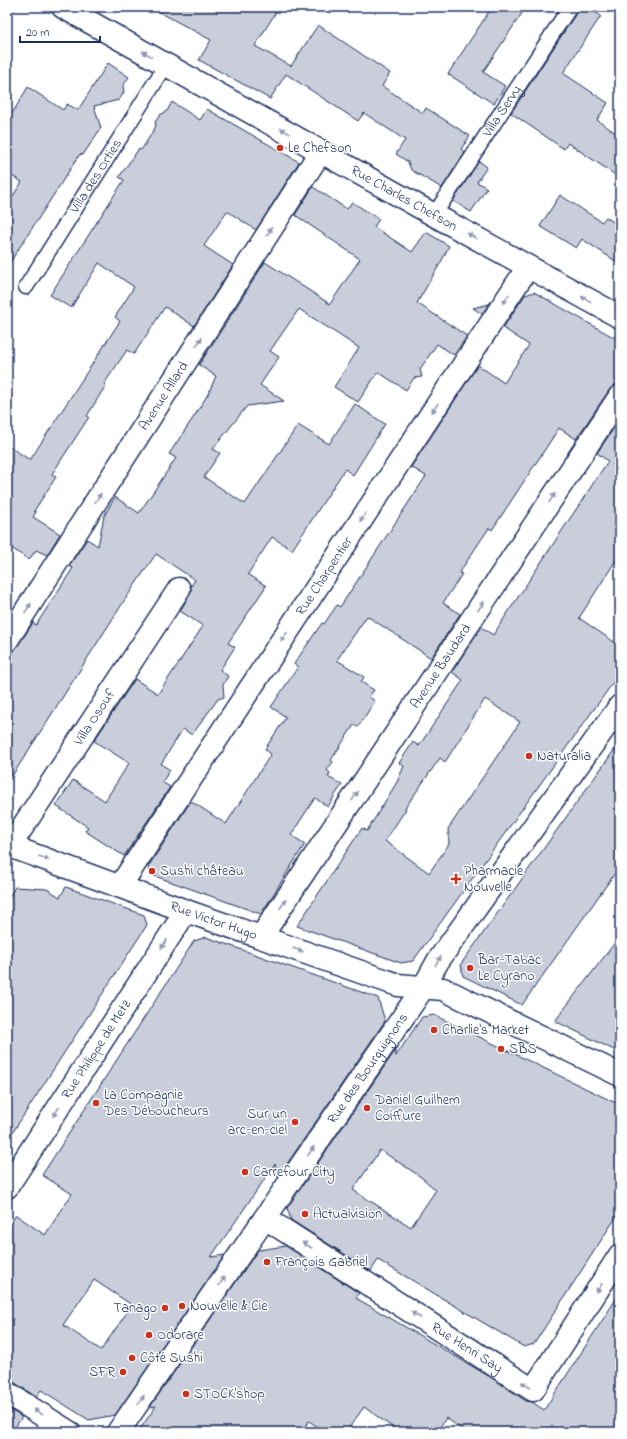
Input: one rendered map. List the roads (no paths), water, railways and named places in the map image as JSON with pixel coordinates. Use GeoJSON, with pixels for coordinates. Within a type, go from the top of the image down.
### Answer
{"type":"FeatureCollection","features":[{"type":"Feature","properties":{"kind":"street","name":"Rue Charles Chefson"},"geometry":{"type":"LineString","coordinates":[[62,7],[321,151],[434,216],[620,317]]}},
{"type":"Feature","properties":{"kind":"street","name":"Avenue Allard"},"geometry":{"type":"LineString","coordinates":[[7,640],[321,151]]}},
{"type":"Feature","properties":{"kind":"street","name":"Rue Charpentier"},"geometry":{"type":"LineString","coordinates":[[120,886],[528,267]]}},
{"type":"Feature","properties":{"kind":"street","name":"Avenue Baudard"},"geometry":{"type":"LineString","coordinates":[[261,937],[620,396]]}},
{"type":"Feature","properties":{"kind":"street","name":"Villa Osouf"},"geometry":{"type":"LineString","coordinates":[[9,846],[179,589]]}},
{"type":"Feature","properties":{"kind":"street","name":"Rue des Bourguignons"},"geometry":{"type":"LineString","coordinates":[[118,1432],[423,988],[438,960],[620,706]]}},
{"type":"Feature","properties":{"kind":"street","name":"Rue Victor Hugo"},"geometry":{"type":"LineString","coordinates":[[9,846],[186,911],[398,985],[443,989],[620,1075]]}},
{"type":"Feature","properties":{"kind":"street","name":"Rue Philippe de Metz"},"geometry":{"type":"LineString","coordinates":[[7,1187],[186,911]]}},
{"type":"Feature","properties":{"kind":"street","name":"Rue Henri Say"},"geometry":{"type":"LineString","coordinates":[[265,1218],[533,1390],[620,1255]]}},
{"type":"Feature","properties":{"kind":"street"},"geometry":{"type":"LineString","coordinates":[[7,1393],[69,1432]]}},
{"type":"Feature","properties":{"kind":"lane","name":"Villa Servy"},"geometry":{"type":"LineString","coordinates":[[434,216],[570,7]]}},
{"type":"Feature","properties":{"kind":"lane","name":"Villa des Orties"},"geometry":{"type":"LineString","coordinates":[[26,287],[166,65]]}},
{"type":"Feature","properties":{"kind":"place","name":"Le Chefson"},"geometry":{"type":"Point","coordinates":[280,148]}},
{"type":"Feature","properties":{"kind":"place","name":"Naturalia"},"geometry":{"type":"Point","coordinates":[529,756]}},
{"type":"Feature","properties":{"kind":"place","name":"Sushi château"},"geometry":{"type":"Point","coordinates":[152,871]}},
{"type":"Feature","properties":{"kind":"place","name":"Pharmacie Nouvelle"},"geometry":{"type":"Point","coordinates":[456,879]}},
{"type":"Feature","properties":{"kind":"place","name":"Bar-Tabac Le Cyrano"},"geometry":{"type":"Point","coordinates":[470,968]}},
{"type":"Feature","properties":{"kind":"place","name":"Charlie's Market"},"geometry":{"type":"Point","coordinates":[434,1030]}},
{"type":"Feature","properties":{"kind":"place","name":"SBS"},"geometry":{"type":"Point","coordinates":[501,1049]}},
{"type":"Feature","properties":{"kind":"place","name":"La Compagnie Des Déboucheurs"},"geometry":{"type":"Point","coordinates":[96,1103]}},
{"type":"Feature","properties":{"kind":"place","name":"Daniel Guilhem Coiffure"},"geometry":{"type":"Point","coordinates":[367,1108]}},
{"type":"Feature","properties":{"kind":"place","name":"Sur un arc-en-ciel"},"geometry":{"type":"Point","coordinates":[295,1122]}},
{"type":"Feature","properties":{"kind":"place","name":"Carrefour City"},"geometry":{"type":"Point","coordinates":[245,1172]}},
{"type":"Feature","properties":{"kind":"place","name":"Actualvision"},"geometry":{"type":"Point","coordinates":[305,1214]}},
{"type":"Feature","properties":{"kind":"place","name":"François Gabriel"},"geometry":{"type":"Point","coordinates":[267,1262]}},
{"type":"Feature","properties":{"kind":"place","name":"Nouvelle & Cie"},"geometry":{"type":"Point","coordinates":[182,1306]}},
{"type":"Feature","properties":{"kind":"place","name":"Tanago"},"geometry":{"type":"Point","coordinates":[165,1308]}},
{"type":"Feature","properties":{"kind":"place","name":"Odorare"},"geometry":{"type":"Point","coordinates":[149,1335]}},
{"type":"Feature","properties":{"kind":"place","name":"Côté Sushi"},"geometry":{"type":"Point","coordinates":[132,1358]}},
{"type":"Feature","properties":{"kind":"place","name":"SFR"},"geometry":{"type":"Point","coordinates":[123,1372]}},
{"type":"Feature","properties":{"kind":"place","name":"STOCK'shop"},"geometry":{"type":"Point","coordinates":[186,1394]}}]}
